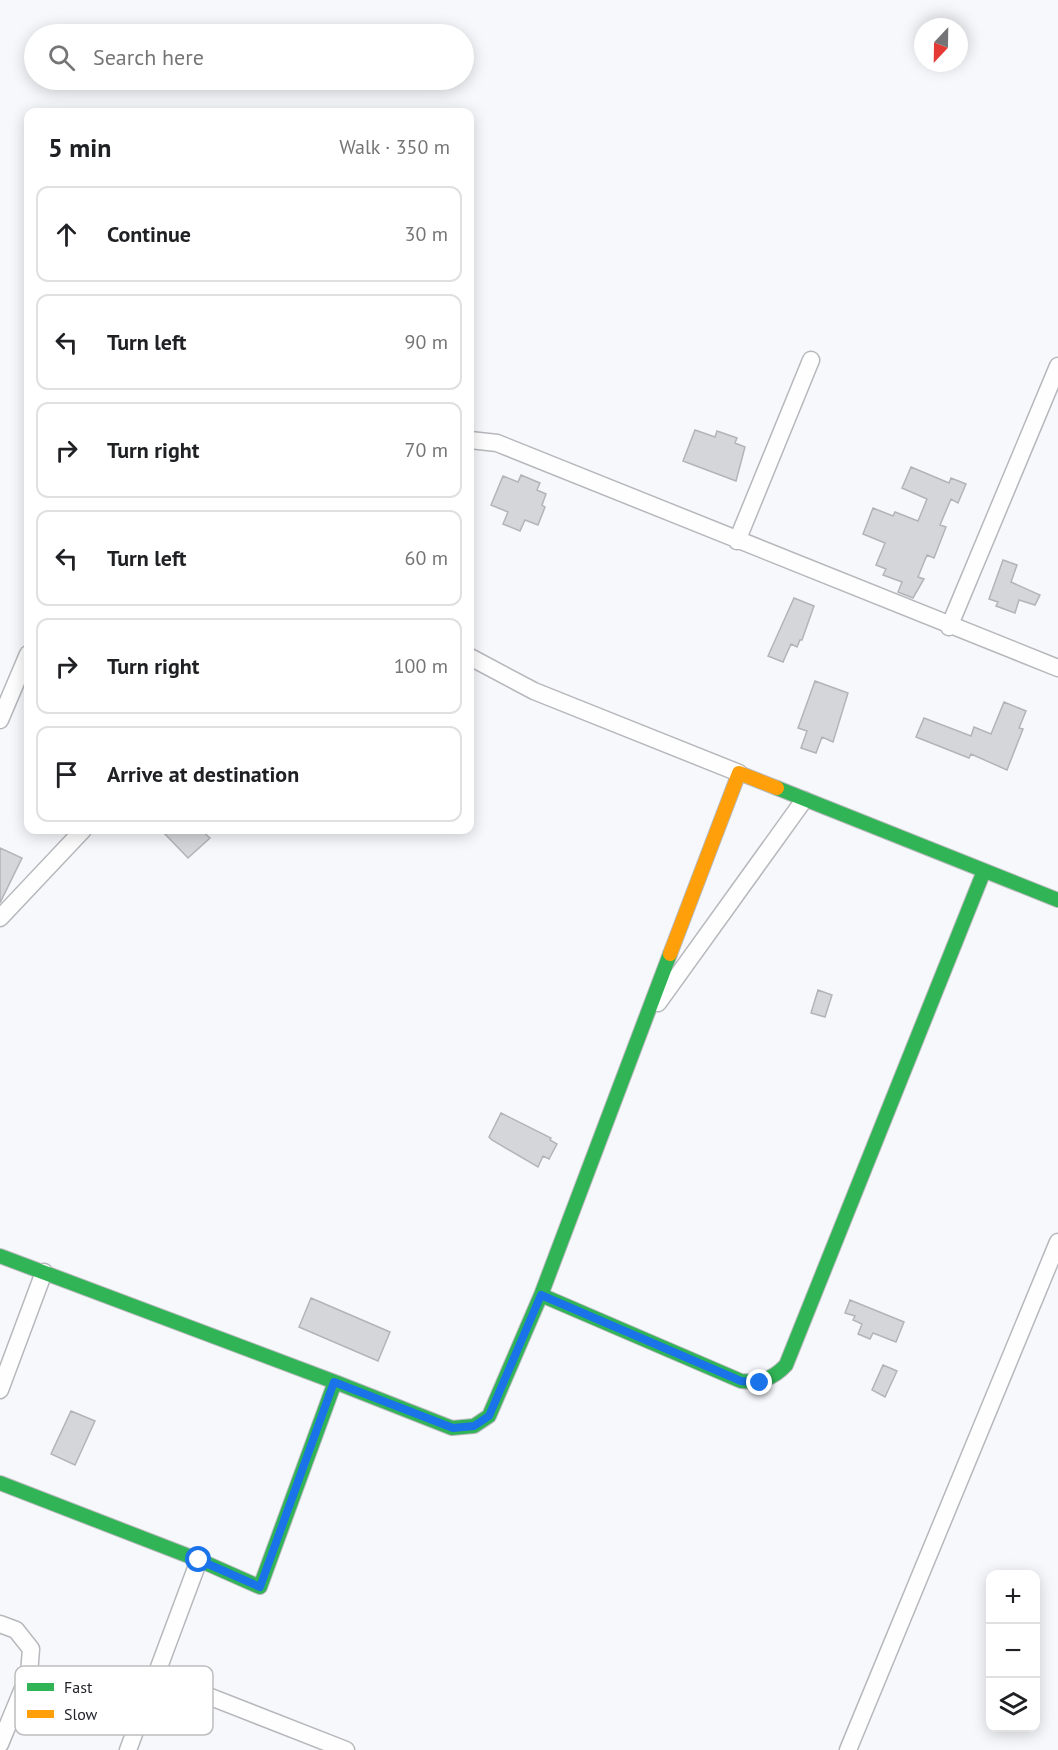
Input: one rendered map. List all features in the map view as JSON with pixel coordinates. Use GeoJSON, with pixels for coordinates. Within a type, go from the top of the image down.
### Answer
{"type":"FeatureCollection","features":[{"type":"Feature","properties":{"kind":"street"},"geometry":{"type":"LineString","coordinates":[[737,541],[811,360]]}},
{"type":"Feature","properties":{"kind":"street"},"geometry":{"type":"LineString","coordinates":[[949,627],[1057,369]]}},
{"type":"Feature","properties":{"kind":"street"},"geometry":{"type":"LineString","coordinates":[[474,440],[497,443],[1058,669]]}},
{"type":"Feature","properties":{"kind":"street"},"geometry":{"type":"LineString","coordinates":[[474,659],[534,691],[1058,900]]}},
{"type":"Feature","properties":{"kind":"street"},"geometry":{"type":"LineString","coordinates":[[0,720],[24,663]]}},
{"type":"Feature","properties":{"kind":"street"},"geometry":{"type":"LineString","coordinates":[[0,1257],[453,1428],[474,1426],[489,1416],[541,1295],[739,773]]}},
{"type":"Feature","properties":{"kind":"street"},"geometry":{"type":"LineString","coordinates":[[645,1021],[804,800]]}},
{"type":"Feature","properties":{"kind":"street"},"geometry":{"type":"LineString","coordinates":[[0,918],[79,834]]}},
{"type":"Feature","properties":{"kind":"street"},"geometry":{"type":"LineString","coordinates":[[541,1295],[741,1381],[760,1383],[775,1376],[786,1365],[984,871]]}},
{"type":"Feature","properties":{"kind":"street"},"geometry":{"type":"LineString","coordinates":[[848,1750],[1058,1242]]}},
{"type":"Feature","properties":{"kind":"street"},"geometry":{"type":"LineString","coordinates":[[0,1390],[44,1272]]}},
{"type":"Feature","properties":{"kind":"street"},"geometry":{"type":"LineString","coordinates":[[0,1483],[199,1560],[260,1587],[334,1382]]}},
{"type":"Feature","properties":{"kind":"street"},"geometry":{"type":"LineString","coordinates":[[161,1666],[199,1560]]}},
{"type":"Feature","properties":{"kind":"street"},"geometry":{"type":"LineString","coordinates":[[0,1624],[16,1630],[31,1649],[30,1666]]}},
{"type":"Feature","properties":{"kind":"street"},"geometry":{"type":"LineString","coordinates":[[213,1698],[346,1750]]}},
{"type":"Feature","properties":{"kind":"street"},"geometry":{"type":"LineString","coordinates":[[0,1744],[15,1708]]}},
{"type":"Feature","properties":{"kind":"street"},"geometry":{"type":"LineString","coordinates":[[128,1750],[134,1735]]}},
{"type":"Feature","properties":{"kind":"building"},"geometry":{"type":"Polygon","coordinates":[[[695,430],[715,437],[717,431],[737,438],[735,443],[745,447],[736,481],[683,461],[695,430]]]}},
{"type":"Feature","properties":{"kind":"building"},"geometry":{"type":"Polygon","coordinates":[[[911,467],[949,483],[951,478],[966,484],[958,503],[951,499],[940,525],[946,527],[934,558],[927,555],[918,577],[924,579],[913,598],[898,592],[902,582],[883,575],[886,569],[876,565],[885,543],[863,534],[873,508],[893,516],[895,512],[918,521],[927,499],[902,488],[911,467]]]}},
{"type":"Feature","properties":{"kind":"building"},"geometry":{"type":"Polygon","coordinates":[[[521,475],[540,483],[537,490],[546,494],[542,505],[545,507],[538,525],[525,520],[520,531],[503,524],[508,512],[491,505],[503,476],[518,482],[521,475]]]}},
{"type":"Feature","properties":{"kind":"building"},"geometry":{"type":"Polygon","coordinates":[[[1003,560],[1017,565],[1011,582],[1040,595],[1035,605],[1019,600],[1015,613],[996,606],[998,602],[989,599],[1003,560]]]}},
{"type":"Feature","properties":{"kind":"building"},"geometry":{"type":"Polygon","coordinates":[[[794,598],[814,606],[802,640],[797,647],[791,644],[783,662],[768,656],[794,598]]]}},
{"type":"Feature","properties":{"kind":"building"},"geometry":{"type":"Polygon","coordinates":[[[815,681],[848,693],[833,742],[822,737],[816,753],[801,748],[807,731],[798,728],[815,681]]]}},
{"type":"Feature","properties":{"kind":"building"},"geometry":{"type":"Polygon","coordinates":[[[1004,702],[1026,711],[1019,728],[1023,729],[1007,770],[971,754],[969,758],[916,737],[924,718],[971,736],[974,727],[991,734],[1004,702]]]}},
{"type":"Feature","properties":{"kind":"building"},"geometry":{"type":"Polygon","coordinates":[[[165,834],[206,834],[210,838],[188,858],[165,834]]]}},
{"type":"Feature","properties":{"kind":"building"},"geometry":{"type":"Polygon","coordinates":[[[0,848],[22,858],[0,903],[0,848]]]}},
{"type":"Feature","properties":{"kind":"building"},"geometry":{"type":"Polygon","coordinates":[[[818,990],[832,995],[825,1017],[811,1013],[818,990]]]}},
{"type":"Feature","properties":{"kind":"building"},"geometry":{"type":"Polygon","coordinates":[[[501,1113],[551,1138],[550,1140],[557,1144],[549,1159],[543,1156],[538,1167],[492,1140],[489,1137],[501,1113]]]}},
{"type":"Feature","properties":{"kind":"building"},"geometry":{"type":"Polygon","coordinates":[[[311,1298],[390,1332],[378,1361],[299,1327],[311,1298]]]}},
{"type":"Feature","properties":{"kind":"building"},"geometry":{"type":"Polygon","coordinates":[[[850,1300],[904,1322],[896,1342],[873,1333],[870,1339],[858,1334],[862,1324],[853,1320],[855,1316],[845,1313],[850,1300]]]}},
{"type":"Feature","properties":{"kind":"building"},"geometry":{"type":"Polygon","coordinates":[[[883,1365],[897,1371],[885,1397],[872,1390],[883,1365]]]}},
{"type":"Feature","properties":{"kind":"building"},"geometry":{"type":"Polygon","coordinates":[[[71,1411],[95,1421],[75,1465],[51,1454],[71,1411]]]}},
{"type":"Feature","properties":{"kind":"traffic: fast"},"geometry":{"type":"LineString","coordinates":[[777,788],[1058,900]]}},
{"type":"Feature","properties":{"kind":"traffic: fast"},"geometry":{"type":"LineString","coordinates":[[541,1295],[741,1381],[766,1379],[781,1370],[786,1365],[984,871]]}},
{"type":"Feature","properties":{"kind":"traffic: fast"},"geometry":{"type":"LineString","coordinates":[[335,1382],[452,1428],[474,1426],[489,1416],[541,1295],[670,954]]}},
{"type":"Feature","properties":{"kind":"traffic: fast"},"geometry":{"type":"LineString","coordinates":[[0,1256],[335,1382],[260,1587],[199,1560],[0,1483]]}},
{"type":"Feature","properties":{"kind":"traffic: slow"},"geometry":{"type":"LineString","coordinates":[[670,954],[739,773],[777,788]]}},
{"type":"Feature","properties":{"kind":"route"},"geometry":{"type":"LineString","coordinates":[[199,1560],[260,1587],[334,1382],[453,1428],[474,1426],[489,1416],[541,1295],[741,1381],[760,1383]]}}]}
